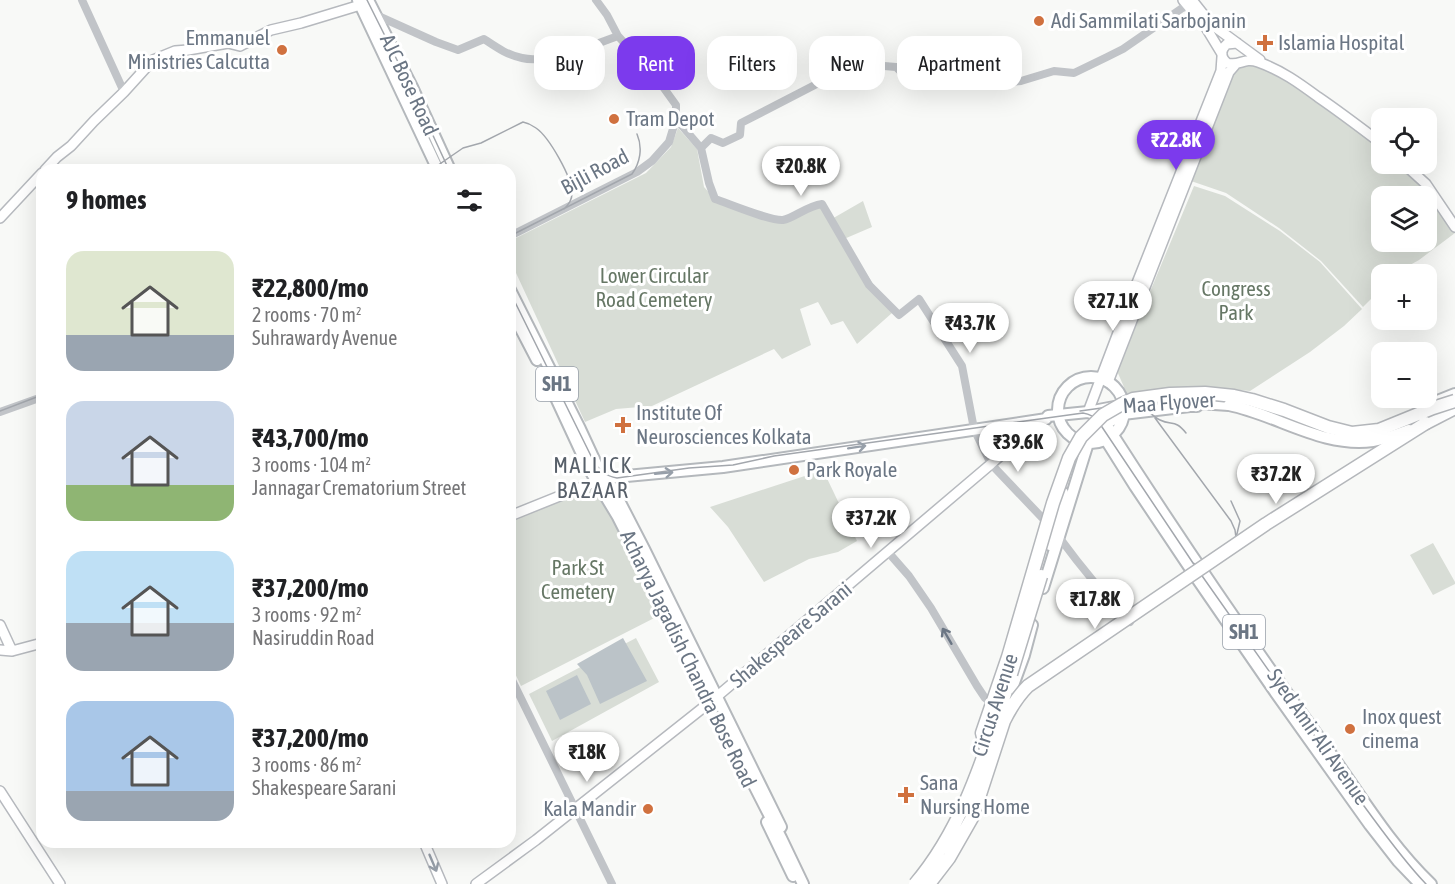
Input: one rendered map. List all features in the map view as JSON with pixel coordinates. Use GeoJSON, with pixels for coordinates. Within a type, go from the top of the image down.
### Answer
{"type":"FeatureCollection","features":[{"type":"Feature","properties":{"kind":"highway"},"geometry":{"type":"LineString","coordinates":[[989,746],[982,733],[1008,657],[1053,503],[1069,458],[1081,437],[1103,416],[1133,399],[1170,394],[1205,393],[1252,400],[1328,427],[1352,433],[1379,430],[1433,408],[1455,402]]}},
{"type":"Feature","properties":{"kind":"highway","name":"Maa Flyover"},"geometry":{"type":"LineString","coordinates":[[1232,400],[1256,406],[1326,432],[1361,436],[1392,431],[1455,402]]}},
{"type":"Feature","properties":{"kind":"highway","name":"Maa Flyover"},"geometry":{"type":"LineString","coordinates":[[1426,423],[1455,408]]}},
{"type":"Feature","properties":{"kind":"highway"},"geometry":{"type":"LineString","coordinates":[[929,884],[949,858],[973,816],[1004,721],[1011,707],[1028,686],[1266,524],[1426,423]]}},
{"type":"Feature","properties":{"kind":"highway"},"geometry":{"type":"LineString","coordinates":[[914,884],[936,858],[957,821],[989,746],[1054,541],[1062,493]]}},
{"type":"Feature","properties":{"kind":"main road"},"geometry":{"type":"LineString","coordinates":[[50,164],[71,146],[153,60],[175,51],[228,43],[240,46],[271,30],[301,23],[366,1],[439,164]]}},
{"type":"Feature","properties":{"kind":"main road","name":"AJC Bose Road"},"geometry":{"type":"LineString","coordinates":[[366,1],[376,15],[412,87],[439,164]]}},
{"type":"Feature","properties":{"kind":"main road"},"geometry":{"type":"LineString","coordinates":[[1190,1],[1211,24],[1266,65]]}},
{"type":"Feature","properties":{"kind":"main road"},"geometry":{"type":"LineString","coordinates":[[1190,1],[1227,63],[1236,64],[1250,60],[1289,76],[1371,136]]}},
{"type":"Feature","properties":{"kind":"main road"},"geometry":{"type":"LineString","coordinates":[[1103,380],[1221,71],[1224,46],[1227,44],[1240,45]]}},
{"type":"Feature","properties":{"kind":"main road"},"geometry":{"type":"LineString","coordinates":[[1102,426],[1097,415],[1088,413],[1229,72],[1242,61],[1244,55],[1240,45]]}},
{"type":"Feature","properties":{"kind":"main road"},"geometry":{"type":"LineString","coordinates":[[1415,174],[1426,184],[1455,227]]}},
{"type":"Feature","properties":{"kind":"main road"},"geometry":{"type":"LineString","coordinates":[[0,218],[36,180]]}},
{"type":"Feature","properties":{"kind":"main road","name":"SH1"},"geometry":{"type":"LineString","coordinates":[[516,302],[580,429],[601,479]]}},
{"type":"Feature","properties":{"kind":"main road","name":"Acharya Jagadish Chandra Bose Road"},"geometry":{"type":"LineString","coordinates":[[516,320],[588,467],[612,487],[715,699],[809,884]]}},
{"type":"Feature","properties":{"kind":"main road"},"geometry":{"type":"LineString","coordinates":[[1080,379],[1103,380],[1115,388],[1123,405],[1120,424],[1109,437],[1097,442],[1084,442],[1072,437],[1065,431],[1059,417],[1058,407],[1065,390],[1080,379]]}},
{"type":"Feature","properties":{"kind":"main road","name":"Maa Flyover"},"geometry":{"type":"LineString","coordinates":[[601,479],[723,466],[1043,419],[1048,416],[1059,417],[1088,413],[1207,391],[1260,398],[1345,428],[1377,425],[1455,394]]}},
{"type":"Feature","properties":{"kind":"main road","name":"Maa Flyover"},"geometry":{"type":"LineString","coordinates":[[1123,405],[1189,397],[1232,400]]}},
{"type":"Feature","properties":{"kind":"main road"},"geometry":{"type":"LineString","coordinates":[[1084,442],[1123,405],[1194,404],[1248,413],[1306,435],[1357,447],[1372,446],[1399,438],[1455,413]]}},
{"type":"Feature","properties":{"kind":"main road","name":"Maa Flyover"},"geometry":{"type":"LineString","coordinates":[[1194,404],[1238,407],[1322,437],[1351,442],[1384,439],[1426,423]]}},
{"type":"Feature","properties":{"kind":"main road","name":"Circus Avenue"},"geometry":{"type":"LineString","coordinates":[[914,884],[934,855],[958,812],[1024,654],[1054,541],[1084,442],[1088,413]]}},
{"type":"Feature","properties":{"kind":"main road","name":"Shakespeare Sarani"},"geometry":{"type":"LineString","coordinates":[[476,884],[715,699],[1043,419]]}},
{"type":"Feature","properties":{"kind":"main road","name":"Syed Amir Ali Avenue"},"geometry":{"type":"LineString","coordinates":[[1102,426],[1164,514],[1211,591],[1344,789],[1391,852],[1420,884]]}},
{"type":"Feature","properties":{"kind":"main road"},"geometry":{"type":"LineString","coordinates":[[924,884],[965,819],[980,783],[989,746],[1003,705],[1082,656],[1369,458],[1372,446],[1370,426]]}},
{"type":"Feature","properties":{"kind":"main road","name":"Circus Avenue"},"geometry":{"type":"LineString","coordinates":[[935,884],[952,862],[982,807],[1008,718],[1003,705],[1050,526],[1084,442]]}},
{"type":"Feature","properties":{"kind":"main road"},"geometry":{"type":"LineString","coordinates":[[516,514],[601,479]]}},
{"type":"Feature","properties":{"kind":"main road","name":"Syed Amir Ali Avenue"},"geometry":{"type":"LineString","coordinates":[[1211,591],[1260,655],[1390,839],[1431,884]]}},
{"type":"Feature","properties":{"kind":"main road"},"geometry":{"type":"LineString","coordinates":[[0,625],[12,651]]}},
{"type":"Feature","properties":{"kind":"main road"},"geometry":{"type":"LineString","coordinates":[[0,650],[12,651],[36,645]]}},
{"type":"Feature","properties":{"kind":"main road","name":"Acharya Jagadish Chandra Bose Road"},"geometry":{"type":"LineString","coordinates":[[715,699],[736,759],[798,884]]}},
{"type":"Feature","properties":{"kind":"main road"},"geometry":{"type":"LineString","coordinates":[[728,734],[803,884]]}},
{"type":"Feature","properties":{"kind":"main road"},"geometry":{"type":"LineString","coordinates":[[0,791],[36,847]]}},
{"type":"Feature","properties":{"kind":"main road"},"geometry":{"type":"LineString","coordinates":[[37,848],[60,884]]}},
{"type":"Feature","properties":{"kind":"main road"},"geometry":{"type":"LineString","coordinates":[[427,848],[442,884]]}},
{"type":"Feature","properties":{"kind":"street"},"geometry":{"type":"LineString","coordinates":[[82,0],[124,92]]}},
{"type":"Feature","properties":{"kind":"street"},"geometry":{"type":"LineString","coordinates":[[596,0],[618,36]]}},
{"type":"Feature","properties":{"kind":"street"},"geometry":{"type":"LineString","coordinates":[[701,148],[711,138],[723,143],[740,135],[741,123],[838,73],[849,63],[896,67],[909,80],[914,81],[963,76],[975,86],[1021,81],[1054,70],[1074,73],[1123,48],[1190,1]]}},
{"type":"Feature","properties":{"kind":"street"},"geometry":{"type":"LineString","coordinates":[[376,15],[458,50],[484,39],[502,51],[524,59],[552,58],[617,36]]}},
{"type":"Feature","properties":{"kind":"street"},"geometry":{"type":"LineString","coordinates":[[665,90],[676,105],[676,119],[701,148],[715,199],[770,218],[784,220],[814,205],[822,204],[869,285],[899,315],[919,299],[962,366],[974,429],[991,464],[1050,526]]}},
{"type":"Feature","properties":{"kind":"street","name":"Bijli Road"},"geometry":{"type":"LineString","coordinates":[[516,233],[638,172],[652,161],[669,142],[676,119]]}},
{"type":"Feature","properties":{"kind":"street"},"geometry":{"type":"LineString","coordinates":[[0,412],[36,399]]}},
{"type":"Feature","properties":{"kind":"street"},"geometry":{"type":"LineString","coordinates":[[1054,541],[1130,622]]}},
{"type":"Feature","properties":{"kind":"street"},"geometry":{"type":"LineString","coordinates":[[888,552],[909,576],[936,615],[985,698],[1003,705]]}},
{"type":"Feature","properties":{"kind":"street"},"geometry":{"type":"LineString","coordinates":[[516,688],[612,884]]}},
{"type":"Feature","properties":{"kind":"green space"},"geometry":{"type":"Polygon","coordinates":[[[1237,59],[1290,79],[1371,138],[1371,174],[1412,174],[1424,186],[1371,186],[1371,252],[1430,252],[1412,264],[1371,264],[1371,299],[1363,307],[1321,261],[1279,228],[1226,193],[1191,181],[1237,59]]]}},
{"type":"Feature","properties":{"kind":"green space","name":"Lower Circular Road Cemetery"},"geometry":{"type":"Polygon","coordinates":[[[678,128],[697,149],[704,187],[714,198],[785,219],[821,206],[830,220],[863,201],[872,227],[844,239],[892,313],[857,344],[843,321],[831,325],[818,302],[800,309],[811,345],[782,359],[774,349],[652,406],[616,409],[585,422],[516,273],[516,238],[646,173],[671,147],[678,128]]]}},
{"type":"Feature","properties":{"kind":"green space","name":"Congress Park"},"geometry":{"type":"Polygon","coordinates":[[[1194,186],[1225,196],[1280,231],[1320,262],[1362,309],[1310,352],[1250,391],[1201,386],[1127,394],[1117,371],[1194,186]]]}},
{"type":"Feature","properties":{"kind":"green space"},"geometry":{"type":"Polygon","coordinates":[[[1437,206],[1455,233],[1437,246],[1437,206]]]}},
{"type":"Feature","properties":{"kind":"green space"},"geometry":{"type":"Polygon","coordinates":[[[823,470],[857,541],[838,552],[809,559],[764,582],[728,527],[710,507],[823,470]]]}},
{"type":"Feature","properties":{"kind":"green space","name":"Park St Cemetery"},"geometry":{"type":"Polygon","coordinates":[[[607,484],[668,611],[521,686],[516,676],[516,517],[607,484]]]}},
{"type":"Feature","properties":{"kind":"green space"},"geometry":{"type":"Polygon","coordinates":[[[1433,543],[1455,584],[1433,595],[1410,555],[1433,543]]]}},
{"type":"Feature","properties":{"kind":"green space"},"geometry":{"type":"Polygon","coordinates":[[[636,638],[659,682],[552,741],[529,694],[636,638]]]}},
{"type":"Feature","properties":{"kind":"shaded area"},"geometry":{"type":"Polygon","coordinates":[[[623,638],[647,681],[600,704],[587,675],[577,664],[623,638]]]}},
{"type":"Feature","properties":{"kind":"shaded area"},"geometry":{"type":"Polygon","coordinates":[[[577,675],[591,704],[560,720],[546,691],[577,675]]]}},
{"type":"Feature","properties":{"kind":"tram line"},"geometry":{"type":"LineString","coordinates":[[367,0],[446,164]]}},
{"type":"Feature","properties":{"kind":"tram line"},"geometry":{"type":"LineString","coordinates":[[440,164],[463,148],[481,143],[525,122],[541,133],[564,168],[572,193],[570,202],[564,209]]}},
{"type":"Feature","properties":{"kind":"tram line"},"geometry":{"type":"LineString","coordinates":[[516,233],[632,174],[640,155],[637,134]]}},
{"type":"Feature","properties":{"kind":"tram line"},"geometry":{"type":"LineString","coordinates":[[516,304],[594,462],[604,473],[617,478],[689,468],[733,465],[774,456],[1083,413],[1093,417],[1098,421],[1193,563],[1351,790],[1426,884]]}},
{"type":"Feature","properties":{"kind":"tram line"},"geometry":{"type":"LineString","coordinates":[[0,411],[36,397]]}},
{"type":"Feature","properties":{"kind":"tram line"},"geometry":{"type":"LineString","coordinates":[[1080,411],[1140,404],[1157,419],[1176,424],[1186,433]]}},
{"type":"Feature","properties":{"kind":"tram line"},"geometry":{"type":"LineString","coordinates":[[1155,418],[1231,521],[1236,538]]}},
{"type":"Feature","properties":{"kind":"tram line"},"geometry":{"type":"LineString","coordinates":[[1193,563],[1207,568],[1217,563],[1233,549],[1233,552],[1235,546],[1237,549],[1236,538],[1240,521],[1231,501]]}},
{"type":"Feature","properties":{"kind":"place","name":"Adi Sammilati Sarbojanin"},"geometry":{"type":"Point","coordinates":[1039,21]}},
{"type":"Feature","properties":{"kind":"place","name":"Islamia Hospital"},"geometry":{"type":"Point","coordinates":[1265,43]}},
{"type":"Feature","properties":{"kind":"place","name":"Emmanuel Ministries Calcutta"},"geometry":{"type":"Point","coordinates":[282,50]}},
{"type":"Feature","properties":{"kind":"place","name":"Tram Depot"},"geometry":{"type":"Point","coordinates":[614,119]}},
{"type":"Feature","properties":{"kind":"place","name":"Institute Of Neurosciences Kolkata"},"geometry":{"type":"Point","coordinates":[623,425]}},
{"type":"Feature","properties":{"kind":"place","name":"Park Royale"},"geometry":{"type":"Point","coordinates":[794,470]}},
{"type":"Feature","properties":{"kind":"place","name":"Inox quest cinema"},"geometry":{"type":"Point","coordinates":[1350,729]}},
{"type":"Feature","properties":{"kind":"place","name":"Sana Nursing Home"},"geometry":{"type":"Point","coordinates":[906,795]}},
{"type":"Feature","properties":{"kind":"place","name":"Kala Mandir"},"geometry":{"type":"Point","coordinates":[648,809]}},
{"type":"Feature","properties":{"kind":"district","name":"MALLICK BAZAAR"},"geometry":{"type":"Point","coordinates":[593,478]}}]}
